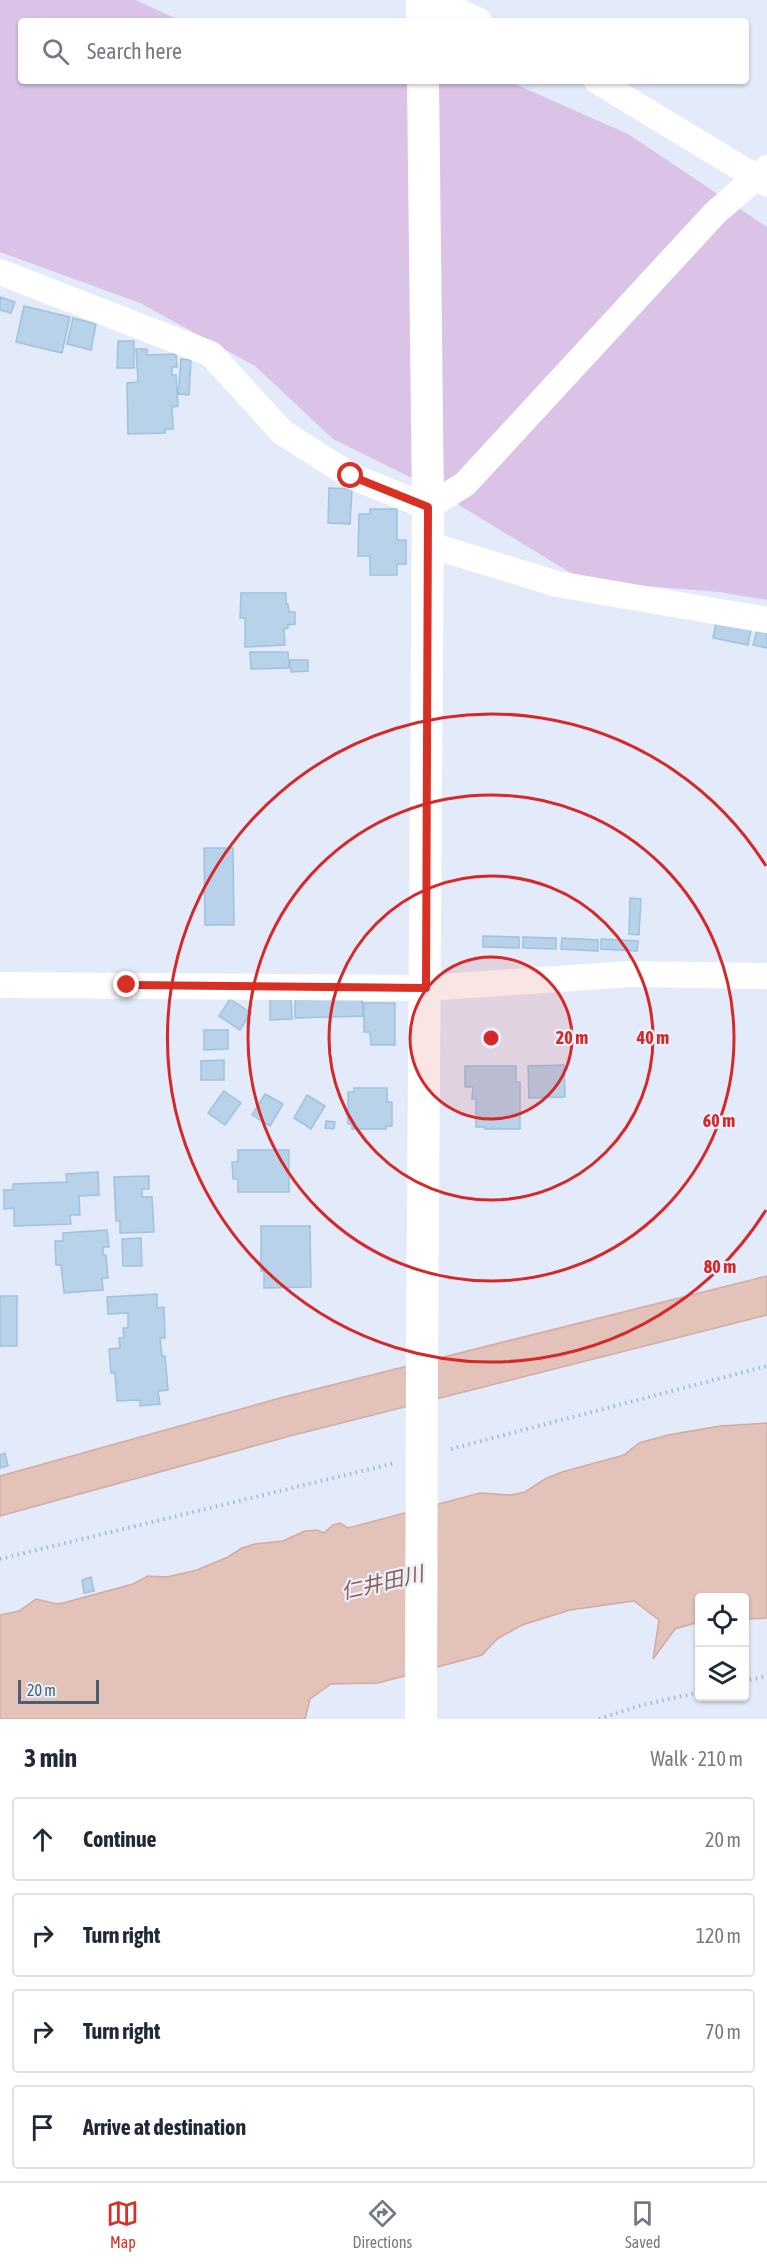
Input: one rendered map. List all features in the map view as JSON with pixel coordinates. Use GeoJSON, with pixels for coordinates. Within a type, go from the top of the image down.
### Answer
{"type":"FeatureCollection","features":[{"type":"Feature","properties":{"kind":"street"},"geometry":{"type":"LineString","coordinates":[[422,8],[453,9],[472,18]]}},
{"type":"Feature","properties":{"kind":"street"},"geometry":{"type":"LineString","coordinates":[[422,1719],[422,1354],[428,507],[423,84]]}},
{"type":"Feature","properties":{"kind":"street"},"geometry":{"type":"LineString","coordinates":[[428,507],[465,484],[715,213],[763,176],[602,84]]}},
{"type":"Feature","properties":{"kind":"street"},"geometry":{"type":"LineString","coordinates":[[0,272],[211,354],[282,432],[351,476],[428,507]]}},
{"type":"Feature","properties":{"kind":"street"},"geometry":{"type":"LineString","coordinates":[[427,544],[557,584],[767,620]]}},
{"type":"Feature","properties":{"kind":"street"},"geometry":{"type":"LineString","coordinates":[[0,985],[426,988],[631,974],[767,976]]}},
{"type":"Feature","properties":{"kind":"path"},"geometry":{"type":"LineString","coordinates":[[0,1559],[767,1366]]}},
{"type":"Feature","properties":{"kind":"path"},"geometry":{"type":"LineString","coordinates":[[749,1680],[767,1676]]}},
{"type":"Feature","properties":{"kind":"path"},"geometry":{"type":"LineString","coordinates":[[599,1719],[638,1706],[695,1693]]}},
{"type":"Feature","properties":{"kind":"shaded area"},"geometry":{"type":"Polygon","coordinates":[[[0,0],[136,0],[175,18],[18,18],[18,84],[515,84],[628,134],[767,227],[767,600],[719,592],[584,581],[426,485],[333,439],[255,366],[140,303],[0,252],[0,0]]]}},
{"type":"Feature","properties":{"kind":"water"},"geometry":{"type":"Polygon","coordinates":[[[767,1276],[767,1315],[290,1436],[0,1516],[0,1476],[280,1398],[767,1276]]]}},
{"type":"Feature","properties":{"kind":"water","name":"仁井田川"},"geometry":{"type":"Polygon","coordinates":[[[767,1423],[767,1618],[749,1619],[749,1593],[695,1593],[695,1623],[675,1629],[653,1659],[659,1620],[634,1601],[570,1610],[522,1625],[497,1639],[482,1655],[378,1683],[331,1684],[310,1699],[305,1719],[0,1719],[0,1615],[19,1611],[36,1599],[57,1604],[63,1603],[133,1584],[148,1576],[167,1577],[197,1570],[228,1557],[242,1548],[283,1541],[305,1531],[317,1530],[324,1533],[333,1525],[340,1523],[348,1528],[480,1493],[511,1495],[525,1492],[545,1479],[562,1472],[624,1455],[639,1443],[668,1435],[720,1426],[767,1423]]]}},
{"type":"Feature","properties":{"kind":"building"},"geometry":{"type":"Polygon","coordinates":[[[0,297],[15,302],[11,313],[0,310],[0,297]]]}},
{"type":"Feature","properties":{"kind":"building"},"geometry":{"type":"Polygon","coordinates":[[[24,306],[70,317],[62,353],[16,342],[24,306]]]}},
{"type":"Feature","properties":{"kind":"building"},"geometry":{"type":"Polygon","coordinates":[[[73,318],[96,324],[91,350],[67,344],[73,318]]]}},
{"type":"Feature","properties":{"kind":"building"},"geometry":{"type":"Polygon","coordinates":[[[118,341],[134,341],[134,368],[117,368],[118,341]]]}},
{"type":"Feature","properties":{"kind":"building"},"geometry":{"type":"Polygon","coordinates":[[[136,349],[147,349],[147,355],[176,354],[177,367],[172,367],[172,375],[176,375],[178,406],[172,407],[173,429],[165,429],[165,433],[128,434],[127,383],[138,382],[136,349]]]}},
{"type":"Feature","properties":{"kind":"building"},"geometry":{"type":"Polygon","coordinates":[[[181,359],[191,360],[189,395],[178,394],[181,359]]]}},
{"type":"Feature","properties":{"kind":"building"},"geometry":{"type":"Polygon","coordinates":[[[329,488],[352,489],[350,524],[328,523],[329,488]]]}},
{"type":"Feature","properties":{"kind":"building"},"geometry":{"type":"Polygon","coordinates":[[[370,509],[397,509],[397,540],[406,540],[406,564],[397,564],[397,575],[370,575],[370,556],[358,556],[359,514],[370,514],[370,509]]]}},
{"type":"Feature","properties":{"kind":"building"},"geometry":{"type":"Polygon","coordinates":[[[241,593],[286,593],[289,612],[295,612],[295,624],[288,625],[288,628],[284,629],[285,645],[245,647],[245,618],[240,618],[241,593]]]}},
{"type":"Feature","properties":{"kind":"building"},"geometry":{"type":"Polygon","coordinates":[[[716,622],[751,629],[748,645],[713,638],[716,622]]]}},
{"type":"Feature","properties":{"kind":"building"},"geometry":{"type":"Polygon","coordinates":[[[757,630],[767,632],[767,648],[753,645],[757,630]]]}},
{"type":"Feature","properties":{"kind":"building"},"geometry":{"type":"Polygon","coordinates":[[[250,652],[288,652],[289,668],[251,669],[250,652]]]}},
{"type":"Feature","properties":{"kind":"building"},"geometry":{"type":"Polygon","coordinates":[[[290,660],[308,660],[308,671],[291,672],[290,660]]]}},
{"type":"Feature","properties":{"kind":"building"},"geometry":{"type":"Polygon","coordinates":[[[204,848],[233,848],[234,925],[205,925],[204,848]]]}},
{"type":"Feature","properties":{"kind":"building"},"geometry":{"type":"Polygon","coordinates":[[[630,898],[641,899],[639,935],[629,934],[630,898]]]}},
{"type":"Feature","properties":{"kind":"building"},"geometry":{"type":"Polygon","coordinates":[[[483,936],[519,937],[519,948],[483,947],[483,936]]]}},
{"type":"Feature","properties":{"kind":"building"},"geometry":{"type":"Polygon","coordinates":[[[523,937],[556,938],[556,949],[523,948],[523,937]]]}},
{"type":"Feature","properties":{"kind":"building"},"geometry":{"type":"Polygon","coordinates":[[[562,938],[598,940],[598,951],[561,949],[562,938]]]}},
{"type":"Feature","properties":{"kind":"building"},"geometry":{"type":"Polygon","coordinates":[[[601,939],[638,941],[637,951],[601,949],[601,939]]]}},
{"type":"Feature","properties":{"kind":"building"},"geometry":{"type":"Polygon","coordinates":[[[362,994],[363,1016],[295,1018],[295,995],[362,994]]]}},
{"type":"Feature","properties":{"kind":"building"},"geometry":{"type":"Polygon","coordinates":[[[291,996],[292,1019],[270,1020],[270,997],[291,996]]]}},
{"type":"Feature","properties":{"kind":"building"},"geometry":{"type":"Polygon","coordinates":[[[230,999],[251,1013],[240,1030],[219,1016],[230,999]]]}},
{"type":"Feature","properties":{"kind":"building"},"geometry":{"type":"Polygon","coordinates":[[[364,1003],[395,1003],[395,1045],[371,1045],[370,1032],[364,1032],[364,1003]]]}},
{"type":"Feature","properties":{"kind":"building"},"geometry":{"type":"Polygon","coordinates":[[[204,1030],[228,1030],[228,1049],[204,1050],[204,1030]]]}},
{"type":"Feature","properties":{"kind":"building"},"geometry":{"type":"Polygon","coordinates":[[[224,1060],[224,1080],[201,1080],[201,1061],[224,1060]]]}},
{"type":"Feature","properties":{"kind":"building"},"geometry":{"type":"Polygon","coordinates":[[[564,1065],[565,1097],[529,1098],[528,1066],[564,1065]]]}},
{"type":"Feature","properties":{"kind":"building"},"geometry":{"type":"Polygon","coordinates":[[[465,1066],[516,1066],[516,1082],[520,1082],[520,1129],[476,1127],[476,1099],[472,1099],[473,1087],[465,1087],[465,1066]]]}},
{"type":"Feature","properties":{"kind":"building"},"geometry":{"type":"Polygon","coordinates":[[[354,1088],[387,1088],[387,1102],[392,1102],[392,1126],[386,1126],[386,1129],[352,1129],[352,1124],[348,1124],[348,1092],[354,1092],[354,1088]]]}},
{"type":"Feature","properties":{"kind":"building"},"geometry":{"type":"Polygon","coordinates":[[[224,1091],[241,1103],[225,1125],[208,1113],[224,1091]]]}},
{"type":"Feature","properties":{"kind":"building"},"geometry":{"type":"Polygon","coordinates":[[[265,1094],[283,1104],[270,1126],[252,1115],[265,1094]]]}},
{"type":"Feature","properties":{"kind":"building"},"geometry":{"type":"Polygon","coordinates":[[[307,1095],[325,1106],[311,1129],[294,1118],[307,1095]]]}},
{"type":"Feature","properties":{"kind":"building"},"geometry":{"type":"Polygon","coordinates":[[[326,1121],[335,1122],[334,1129],[325,1128],[326,1121]]]}},
{"type":"Feature","properties":{"kind":"building"},"geometry":{"type":"Polygon","coordinates":[[[238,1150],[289,1150],[289,1192],[238,1192],[238,1179],[233,1179],[232,1162],[238,1162],[238,1150]]]}},
{"type":"Feature","properties":{"kind":"building"},"geometry":{"type":"Polygon","coordinates":[[[98,1172],[99,1195],[79,1196],[80,1215],[70,1215],[71,1224],[14,1226],[14,1208],[4,1209],[4,1190],[13,1190],[13,1184],[67,1182],[66,1174],[98,1172]]]}},
{"type":"Feature","properties":{"kind":"building"},"geometry":{"type":"Polygon","coordinates":[[[149,1176],[149,1189],[142,1189],[142,1197],[152,1197],[154,1232],[120,1233],[120,1221],[116,1221],[114,1177],[149,1176]]]}},
{"type":"Feature","properties":{"kind":"building"},"geometry":{"type":"Polygon","coordinates":[[[261,1226],[310,1226],[311,1287],[264,1288],[264,1271],[261,1271],[261,1226]]]}},
{"type":"Feature","properties":{"kind":"building"},"geometry":{"type":"Polygon","coordinates":[[[107,1230],[109,1247],[103,1247],[103,1255],[106,1255],[108,1278],[102,1278],[103,1290],[64,1293],[61,1265],[56,1265],[55,1241],[63,1241],[63,1233],[107,1230]]]}},
{"type":"Feature","properties":{"kind":"building"},"geometry":{"type":"Polygon","coordinates":[[[141,1238],[142,1266],[123,1266],[122,1239],[141,1238]]]}},
{"type":"Feature","properties":{"kind":"building"},"geometry":{"type":"Polygon","coordinates":[[[157,1294],[157,1308],[164,1307],[165,1338],[160,1338],[162,1356],[165,1356],[168,1390],[158,1391],[160,1404],[140,1406],[140,1400],[117,1401],[115,1373],[111,1373],[109,1349],[120,1348],[119,1338],[124,1338],[123,1328],[128,1328],[128,1313],[108,1314],[107,1297],[157,1294]]]}},
{"type":"Feature","properties":{"kind":"building"},"geometry":{"type":"Polygon","coordinates":[[[0,1296],[17,1296],[17,1346],[0,1346],[0,1296]]]}},
{"type":"Feature","properties":{"kind":"building"},"geometry":{"type":"Polygon","coordinates":[[[5,1453],[8,1466],[0,1468],[0,1455],[5,1453]]]}},
{"type":"Feature","properties":{"kind":"building"},"geometry":{"type":"Polygon","coordinates":[[[91,1577],[94,1591],[84,1593],[82,1580],[91,1577]]]}},
{"type":"Feature","properties":{"kind":"route"},"geometry":{"type":"LineString","coordinates":[[127,985],[426,988],[428,507],[351,476]]}}]}
